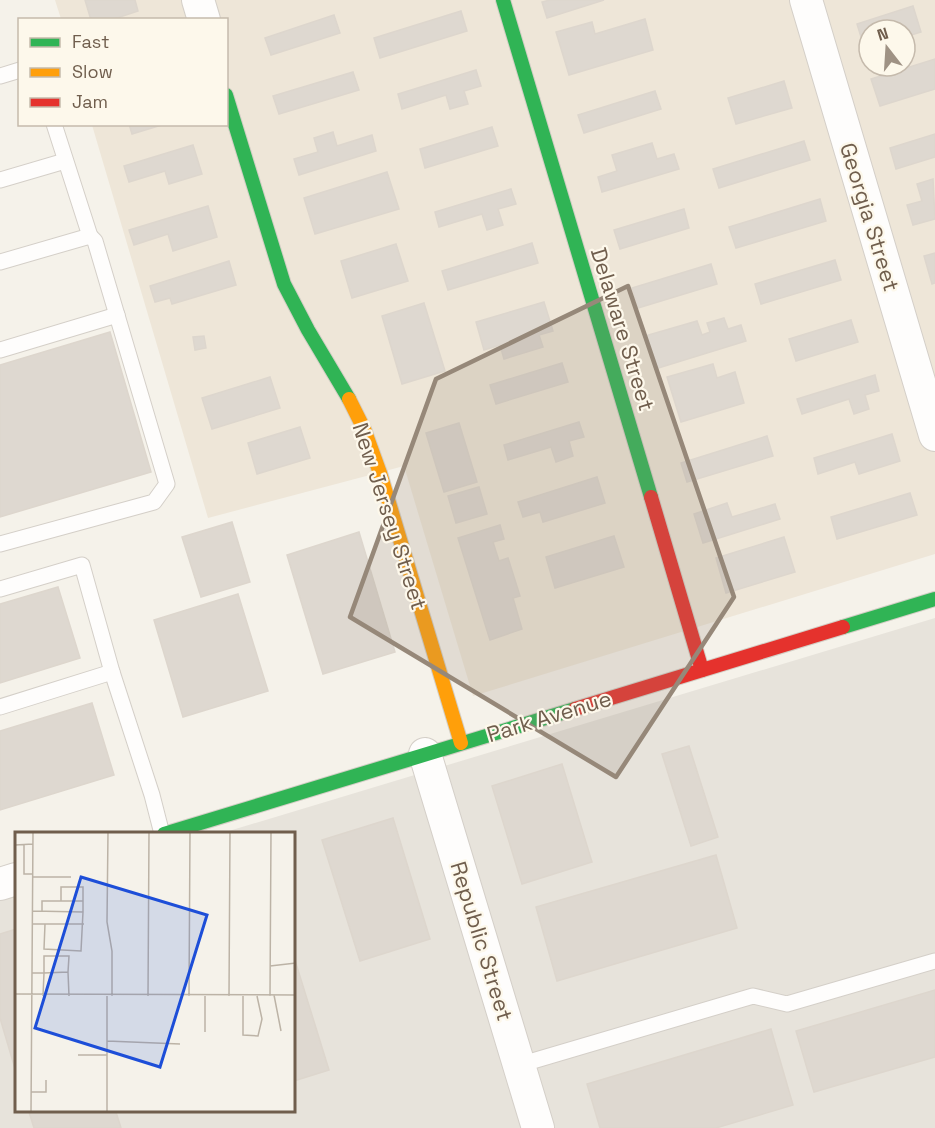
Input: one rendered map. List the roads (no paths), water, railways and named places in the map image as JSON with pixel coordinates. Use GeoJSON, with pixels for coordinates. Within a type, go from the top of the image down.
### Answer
{"type":"FeatureCollection","features":[{"type":"Feature","properties":{"kind":"street"},"geometry":{"type":"LineString","coordinates":[[198,0],[203,18]]}},
{"type":"Feature","properties":{"kind":"street","name":"Delaware Street"},"geometry":{"type":"LineString","coordinates":[[503,0],[702,670]]}},
{"type":"Feature","properties":{"kind":"street","name":"Georgia Street"},"geometry":{"type":"LineString","coordinates":[[806,0],[935,435]]}},
{"type":"Feature","properties":{"kind":"street","name":"New Jersey Street"},"geometry":{"type":"LineString","coordinates":[[228,102],[284,284],[296,312],[354,406],[368,438],[461,743]]}},
{"type":"Feature","properties":{"kind":"street","name":"Park Avenue"},"geometry":{"type":"LineString","coordinates":[[170,832],[935,599]]}},
{"type":"Feature","properties":{"kind":"street","name":"Republic Street"},"geometry":{"type":"LineString","coordinates":[[425,754],[538,1128]]}},
{"type":"Feature","properties":{"kind":"street"},"geometry":{"type":"LineString","coordinates":[[0,884],[15,879]]}},
{"type":"Feature","properties":{"kind":"lane"},"geometry":{"type":"LineString","coordinates":[[0,76],[18,71]]}},
{"type":"Feature","properties":{"kind":"lane"},"geometry":{"type":"LineString","coordinates":[[0,544],[154,502],[167,484],[95,241],[90,236],[55,126]]}},
{"type":"Feature","properties":{"kind":"lane"},"geometry":{"type":"LineString","coordinates":[[0,180],[65,161]]}},
{"type":"Feature","properties":{"kind":"lane"},"geometry":{"type":"LineString","coordinates":[[0,262],[90,236]]}},
{"type":"Feature","properties":{"kind":"lane"},"geometry":{"type":"LineString","coordinates":[[0,350],[117,315]]}},
{"type":"Feature","properties":{"kind":"lane"},"geometry":{"type":"LineString","coordinates":[[0,589],[82,565],[112,672],[162,832]]}},
{"type":"Feature","properties":{"kind":"lane"},"geometry":{"type":"LineString","coordinates":[[0,707],[112,672]]}},
{"type":"Feature","properties":{"kind":"lane"},"geometry":{"type":"LineString","coordinates":[[519,1065],[753,996],[787,1004],[935,961]]}}]}
